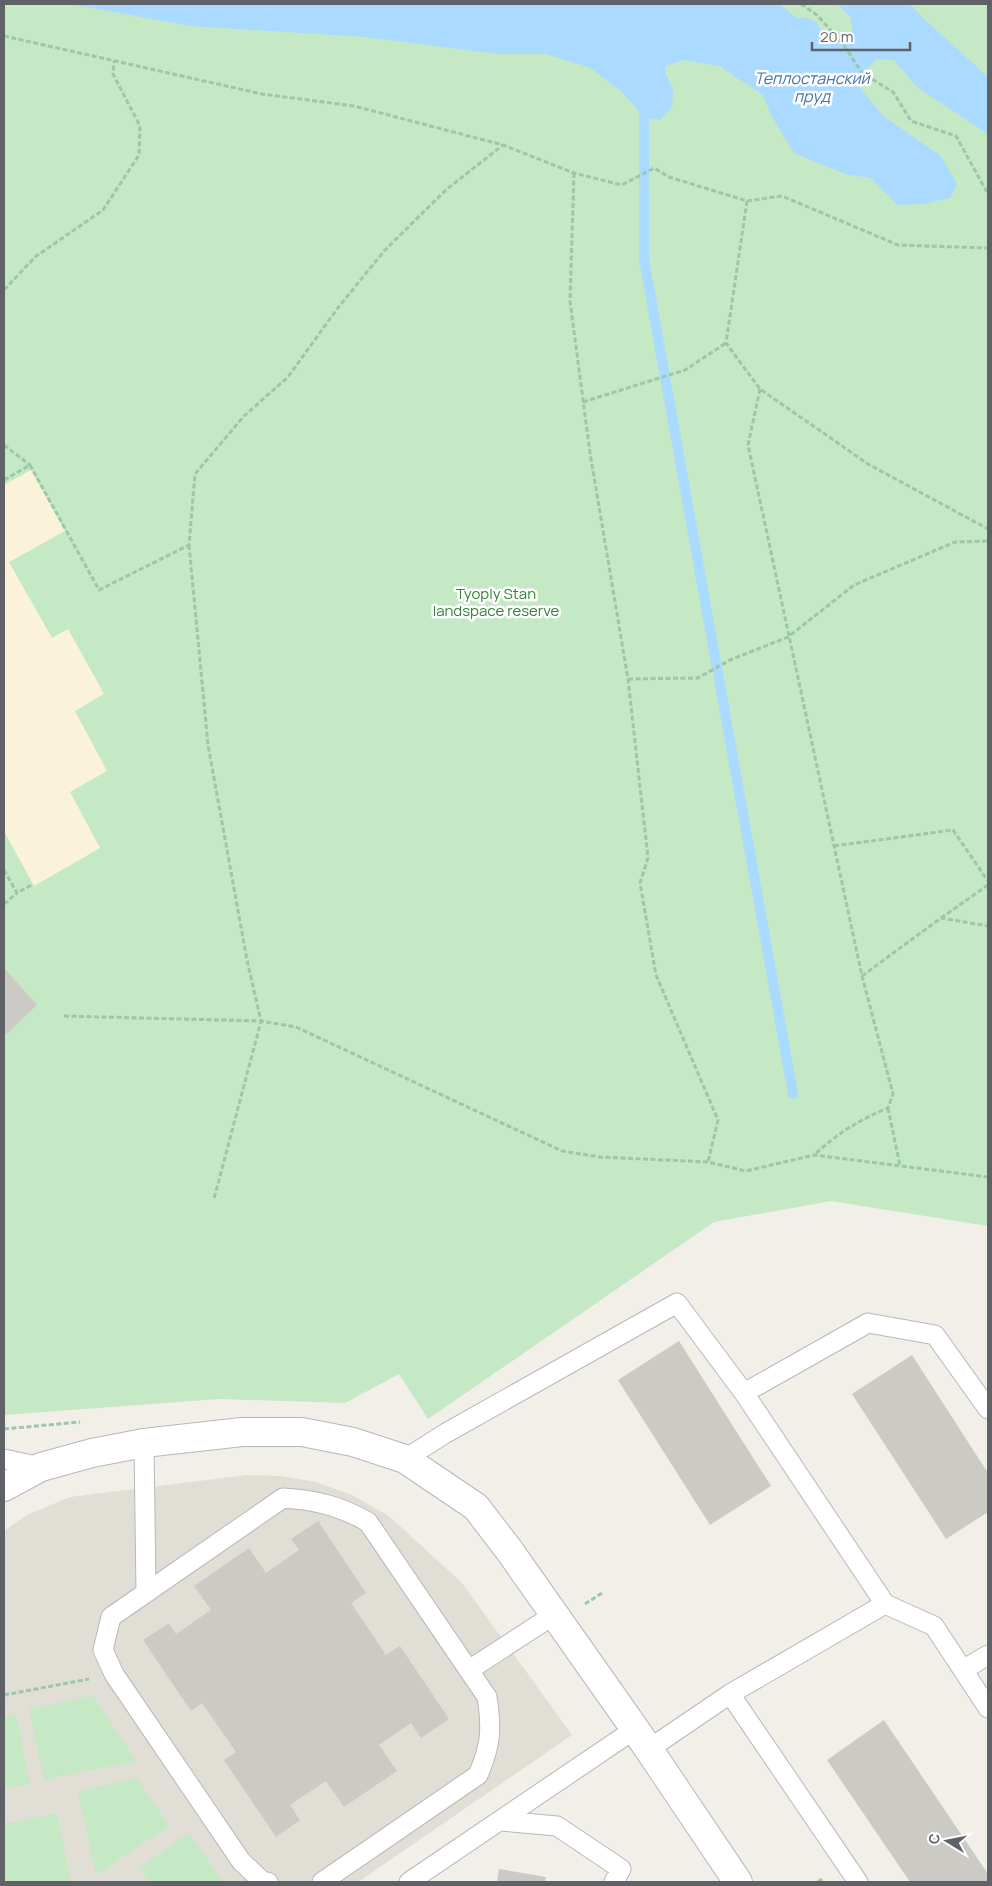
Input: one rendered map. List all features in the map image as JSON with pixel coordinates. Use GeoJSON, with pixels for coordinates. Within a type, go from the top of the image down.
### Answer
{"type":"FeatureCollection","features":[{"type":"Feature","properties":{"kind":"street"},"geometry":{"type":"LineString","coordinates":[[4,1487],[41,1467],[92,1453],[144,1443],[242,1432],[302,1432],[353,1442],[405,1459],[476,1507],[555,1614],[738,1882]]}},
{"type":"Feature","properties":{"kind":"lane"},"geometry":{"type":"LineString","coordinates":[[405,1459],[446,1432],[677,1303],[744,1393],[885,1604],[934,1626],[988,1708]]}},
{"type":"Feature","properties":{"kind":"lane"},"geometry":{"type":"LineString","coordinates":[[744,1393],[868,1323],[935,1335],[988,1409]]}},
{"type":"Feature","properties":{"kind":"lane"},"geometry":{"type":"LineString","coordinates":[[144,1443],[146,1592]]}},
{"type":"Feature","properties":{"kind":"lane"},"geometry":{"type":"LineString","coordinates":[[4,1459],[41,1467]]}},
{"type":"Feature","properties":{"kind":"lane"},"geometry":{"type":"LineString","coordinates":[[268,1882],[262,1881],[242,1862],[114,1674],[103,1650],[110,1618],[284,1498],[314,1500],[345,1509],[368,1522],[487,1697],[492,1725],[488,1754],[478,1775],[322,1882]]}},
{"type":"Feature","properties":{"kind":"lane"},"geometry":{"type":"LineString","coordinates":[[409,1882],[501,1821],[642,1739],[730,1694],[885,1604]]}},
{"type":"Feature","properties":{"kind":"lane"},"geometry":{"type":"LineString","coordinates":[[469,1670],[555,1614]]}},
{"type":"Feature","properties":{"kind":"lane"},"geometry":{"type":"LineString","coordinates":[[963,1670],[988,1655]]}},
{"type":"Feature","properties":{"kind":"lane"},"geometry":{"type":"LineString","coordinates":[[730,1694],[858,1882]]}},
{"type":"Feature","properties":{"kind":"lane"},"geometry":{"type":"LineString","coordinates":[[501,1821],[557,1826],[621,1869],[614,1882]]}},
{"type":"Feature","properties":{"kind":"path"},"geometry":{"type":"LineString","coordinates":[[801,4],[817,15],[843,44],[862,73],[893,92],[911,121],[956,136],[988,194]]}},
{"type":"Feature","properties":{"kind":"path"},"geometry":{"type":"LineString","coordinates":[[4,36],[262,94],[354,106],[502,145],[574,173],[622,185],[654,168],[669,177],[747,201],[782,196],[898,245],[988,248]]}},
{"type":"Feature","properties":{"kind":"path"},"geometry":{"type":"LineString","coordinates":[[4,290],[35,257],[103,210],[139,155],[140,126],[113,74],[114,61]]}},
{"type":"Feature","properties":{"kind":"path"},"geometry":{"type":"LineString","coordinates":[[214,1199],[261,1021],[247,960],[208,745],[189,545],[195,474],[244,416],[288,377],[337,309],[386,250],[447,188],[502,145]]}},
{"type":"Feature","properties":{"kind":"path"},"geometry":{"type":"LineString","coordinates":[[574,173],[570,301],[583,402],[628,679],[648,858],[640,883],[656,975],[718,1120],[708,1162]]}},
{"type":"Feature","properties":{"kind":"path"},"geometry":{"type":"LineString","coordinates":[[747,201],[726,343],[760,389],[868,464],[988,529]]}},
{"type":"Feature","properties":{"kind":"path"},"geometry":{"type":"LineString","coordinates":[[583,402],[685,370],[726,343]]}},
{"type":"Feature","properties":{"kind":"path"},"geometry":{"type":"LineString","coordinates":[[760,389],[748,445],[862,976],[893,1094],[888,1108],[900,1166]]}},
{"type":"Feature","properties":{"kind":"path"},"geometry":{"type":"LineString","coordinates":[[4,445],[30,465],[100,590],[189,545]]}},
{"type":"Feature","properties":{"kind":"path"},"geometry":{"type":"LineString","coordinates":[[4,480],[30,465]]}},
{"type":"Feature","properties":{"kind":"path"},"geometry":{"type":"LineString","coordinates":[[628,679],[698,678],[730,660],[788,637],[854,585],[955,542],[988,542]]}},
{"type":"Feature","properties":{"kind":"path"},"geometry":{"type":"LineString","coordinates":[[834,846],[953,830],[988,880]]}},
{"type":"Feature","properties":{"kind":"path"},"geometry":{"type":"LineString","coordinates":[[4,870],[17,893]]}},
{"type":"Feature","properties":{"kind":"path"},"geometry":{"type":"LineString","coordinates":[[4,904],[17,893],[33,884]]}},
{"type":"Feature","properties":{"kind":"path"},"geometry":{"type":"LineString","coordinates":[[862,976],[988,884]]}},
{"type":"Feature","properties":{"kind":"path"},"geometry":{"type":"LineString","coordinates":[[941,918],[988,926]]}},
{"type":"Feature","properties":{"kind":"path"},"geometry":{"type":"LineString","coordinates":[[64,1016],[261,1021],[296,1027],[562,1150],[600,1157],[708,1162],[746,1172],[814,1155],[988,1177]]}},
{"type":"Feature","properties":{"kind":"path"},"geometry":{"type":"LineString","coordinates":[[814,1155],[838,1133],[863,1118],[888,1108]]}},
{"type":"Feature","properties":{"kind":"path"},"geometry":{"type":"LineString","coordinates":[[582,1605],[602,1593]]}},
{"type":"Feature","properties":{"kind":"path"},"geometry":{"type":"LineString","coordinates":[[4,1696],[114,1674]]}},
{"type":"Feature","properties":{"kind":"shaded area"},"geometry":{"type":"Polygon","coordinates":[[[247,1475],[281,1476],[316,1482],[352,1495],[389,1516],[462,1583],[572,1735],[358,1882],[4,1882],[4,1531],[27,1515],[70,1497],[247,1475]]]}},
{"type":"Feature","properties":{"kind":"green space","name":"Tyoply Stan landspace reserve"},"geometry":{"type":"Polygon","coordinates":[[[4,4],[988,4],[988,1226],[831,1201],[714,1222],[428,1419],[399,1374],[345,1403],[219,1399],[4,1415],[4,4]]]}},
{"type":"Feature","properties":{"kind":"green space"},"geometry":{"type":"Polygon","coordinates":[[[93,1696],[136,1761],[44,1780],[29,1709],[93,1696]]]}},
{"type":"Feature","properties":{"kind":"green space"},"geometry":{"type":"Polygon","coordinates":[[[16,1714],[30,1784],[4,1789],[4,1716],[16,1714]]]}},
{"type":"Feature","properties":{"kind":"green space"},"geometry":{"type":"Polygon","coordinates":[[[137,1778],[169,1826],[96,1875],[78,1791],[137,1778]]]}},
{"type":"Feature","properties":{"kind":"green space"},"geometry":{"type":"Polygon","coordinates":[[[57,1813],[71,1882],[4,1882],[4,1824],[57,1813]]]}},
{"type":"Feature","properties":{"kind":"green space"},"geometry":{"type":"Polygon","coordinates":[[[189,1833],[223,1882],[149,1882],[139,1868],[189,1833]]]}},
{"type":"Feature","properties":{"kind":"sand"},"geometry":{"type":"Polygon","coordinates":[[[31,470],[65,531],[9,562],[52,638],[68,629],[104,694],[75,711],[107,771],[70,792],[100,848],[34,886],[4,831],[4,485],[31,470]]]}},
{"type":"Feature","properties":{"kind":"water","name":"Теплостанский пруд"},"geometry":{"type":"Polygon","coordinates":[[[70,4],[779,4],[797,18],[806,18],[816,22],[822,33],[835,44],[843,44],[853,31],[850,17],[838,4],[910,4],[988,77],[988,134],[918,88],[894,60],[877,59],[862,73],[860,88],[884,117],[940,155],[957,184],[950,198],[923,204],[898,205],[870,178],[845,174],[794,153],[771,115],[763,95],[719,66],[683,60],[665,66],[665,73],[673,88],[672,107],[660,120],[644,117],[622,92],[589,67],[545,54],[498,54],[365,37],[190,26],[70,4]]]}},
{"type":"Feature","properties":{"kind":"building"},"geometry":{"type":"Polygon","coordinates":[[[4,968],[37,1005],[4,1036],[4,968]]]}},
{"type":"Feature","properties":{"kind":"building"},"geometry":{"type":"Polygon","coordinates":[[[679,1341],[771,1486],[710,1525],[618,1380],[679,1341]]]}},
{"type":"Feature","properties":{"kind":"building"},"geometry":{"type":"Polygon","coordinates":[[[912,1355],[988,1473],[988,1512],[946,1539],[852,1394],[912,1355]]]}},
{"type":"Feature","properties":{"kind":"building"},"geometry":{"type":"Polygon","coordinates":[[[318,1521],[366,1593],[351,1603],[386,1655],[400,1646],[449,1719],[421,1738],[411,1723],[379,1745],[397,1771],[344,1807],[326,1781],[290,1805],[300,1820],[276,1837],[224,1760],[236,1752],[202,1703],[191,1711],[143,1640],[169,1623],[176,1634],[211,1610],[194,1586],[249,1548],[266,1573],[299,1550],[291,1539],[318,1521]]]}},
{"type":"Feature","properties":{"kind":"building"},"geometry":{"type":"Polygon","coordinates":[[[884,1720],[988,1874],[988,1882],[910,1882],[827,1760],[884,1720]]]}},
{"type":"Feature","properties":{"kind":"building"},"geometry":{"type":"Polygon","coordinates":[[[499,1869],[546,1877],[545,1882],[497,1882],[499,1869]]]}},
{"type":"Feature","properties":{"kind":"waterway"},"geometry":{"type":"LineString","coordinates":[[644,117],[644,259],[793,1094]]}}]}
